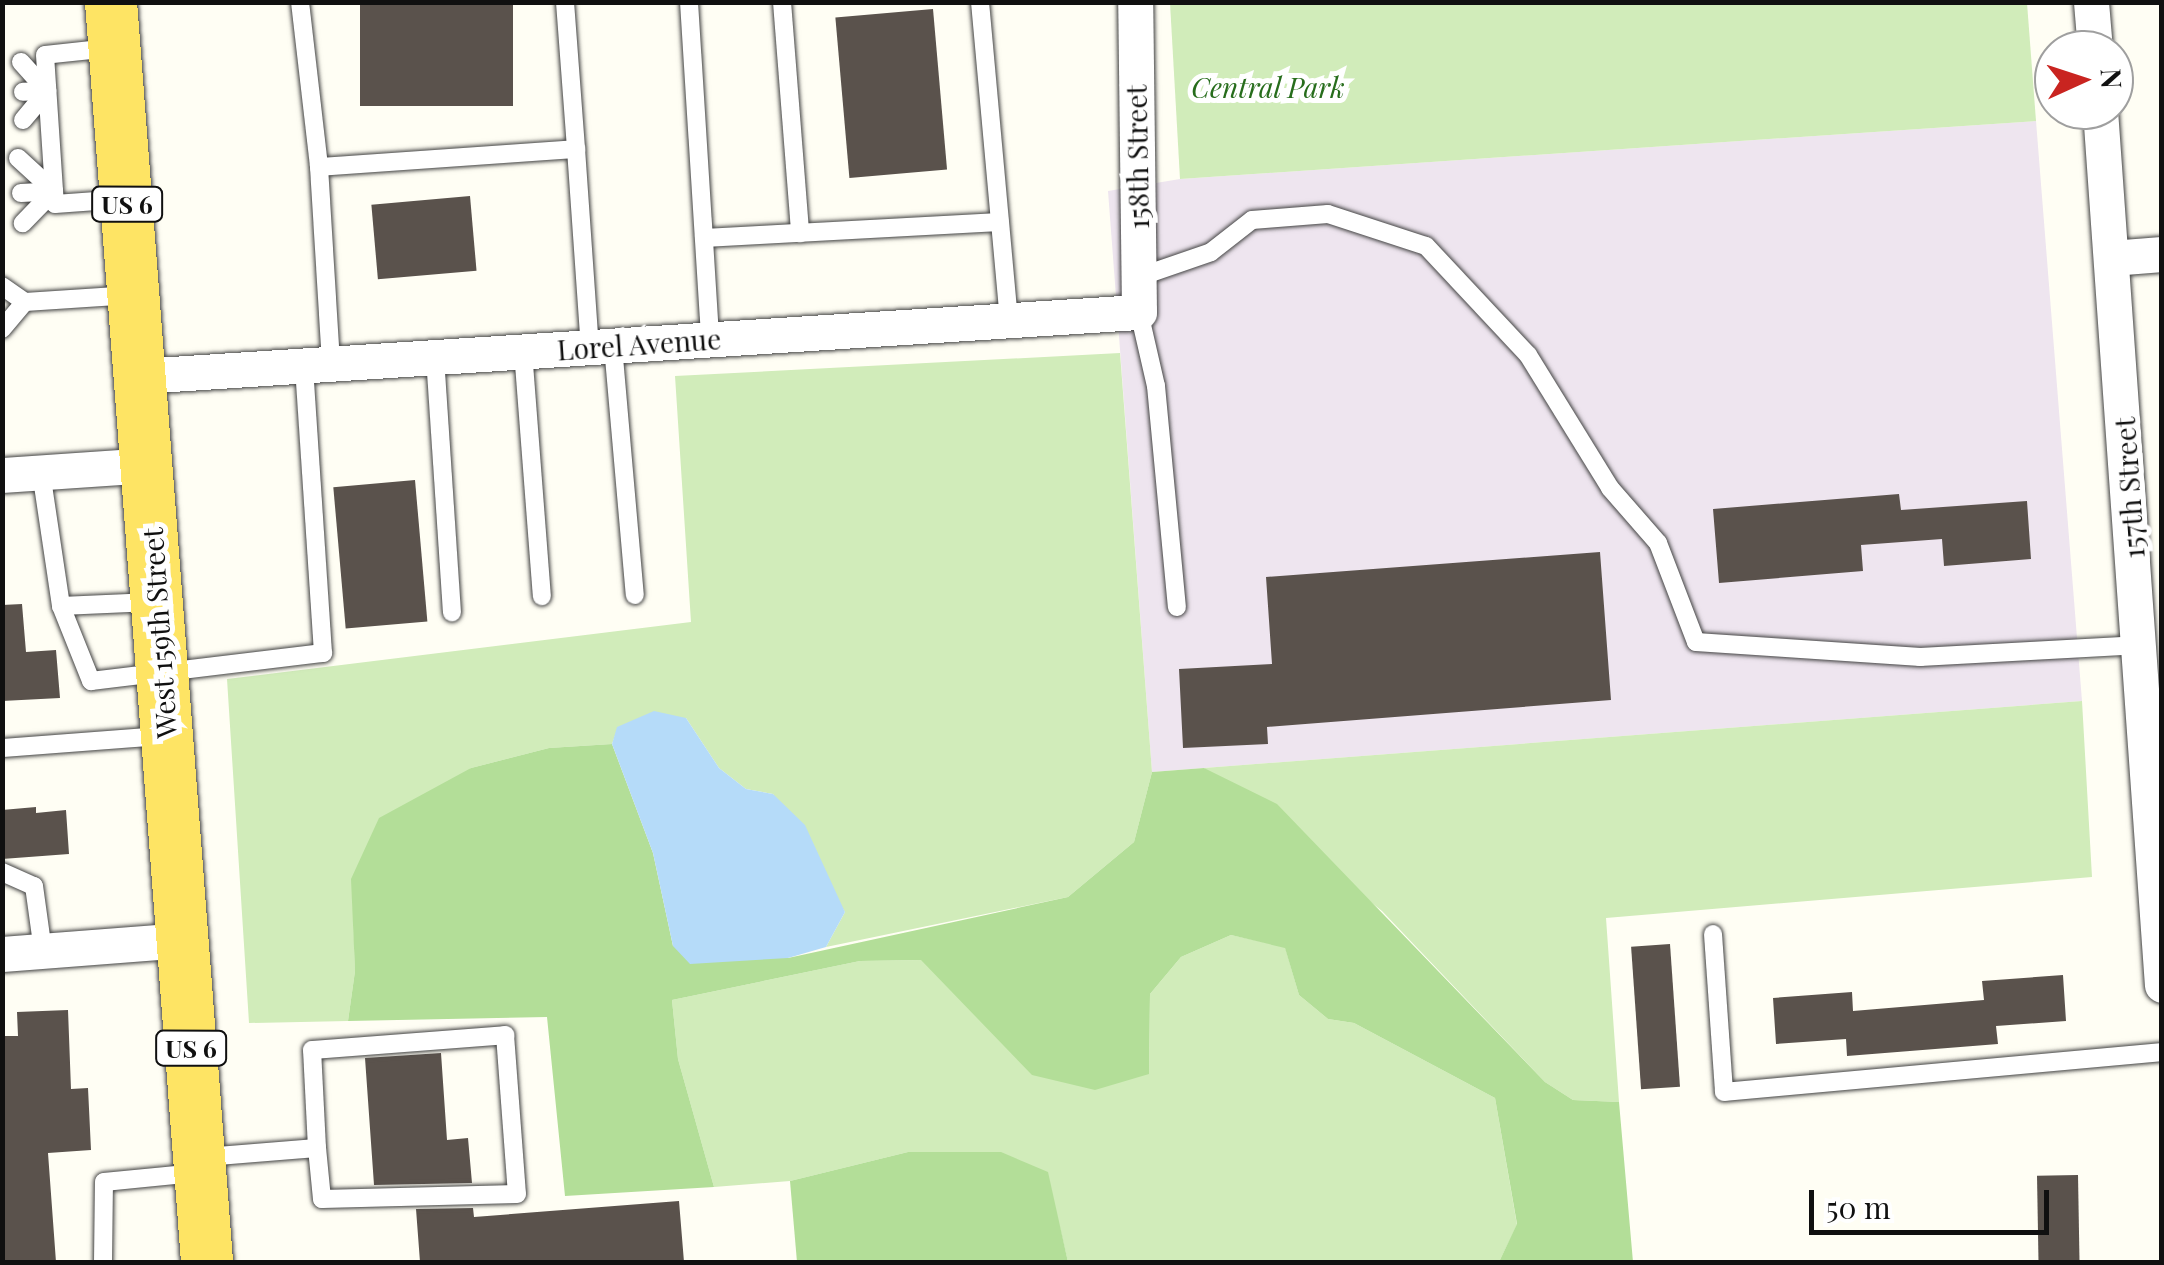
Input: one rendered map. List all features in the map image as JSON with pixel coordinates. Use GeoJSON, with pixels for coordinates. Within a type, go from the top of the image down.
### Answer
{"type":"FeatureCollection","features":[{"type":"Feature","properties":{"kind":"main road","name":"West 159th Street"},"geometry":{"type":"LineString","coordinates":[[113,25],[208,1262]]}},
{"type":"Feature","properties":{"kind":"street","name":"158th Street"},"geometry":{"type":"LineString","coordinates":[[1135,2],[1139,295]]}},
{"type":"Feature","properties":{"kind":"street"},"geometry":{"type":"LineString","coordinates":[[2091,2],[2093,30]]}},
{"type":"Feature","properties":{"kind":"street","name":"157th Street"},"geometry":{"type":"LineString","coordinates":[[2101,130],[2155,787],[2162,985]]}},
{"type":"Feature","properties":{"kind":"street"},"geometry":{"type":"LineString","coordinates":[[2111,258],[2162,254]]}},
{"type":"Feature","properties":{"kind":"street","name":"Lorel Avenue"},"geometry":{"type":"LineString","coordinates":[[140,376],[1009,320],[1139,295]]}},
{"type":"Feature","properties":{"kind":"street"},"geometry":{"type":"LineString","coordinates":[[2,475],[147,464]]}},
{"type":"Feature","properties":{"kind":"street"},"geometry":{"type":"LineString","coordinates":[[2,954],[183,940]]}},
{"type":"Feature","properties":{"kind":"lane"},"geometry":{"type":"LineString","coordinates":[[41,472],[61,606],[91,681],[163,675],[234,660],[323,653],[319,168],[300,2]]}},
{"type":"Feature","properties":{"kind":"lane"},"geometry":{"type":"LineString","coordinates":[[566,2],[576,149],[635,595]]}},
{"type":"Feature","properties":{"kind":"lane"},"geometry":{"type":"LineString","coordinates":[[690,2],[710,339]]}},
{"type":"Feature","properties":{"kind":"lane"},"geometry":{"type":"LineString","coordinates":[[782,2],[800,233]]}},
{"type":"Feature","properties":{"kind":"lane"},"geometry":{"type":"LineString","coordinates":[[980,2],[1009,320]]}},
{"type":"Feature","properties":{"kind":"lane"},"geometry":{"type":"LineString","coordinates":[[113,25],[45,55],[55,204],[126,199]]}},
{"type":"Feature","properties":{"kind":"lane"},"geometry":{"type":"LineString","coordinates":[[21,62],[48,91]]}},
{"type":"Feature","properties":{"kind":"lane"},"geometry":{"type":"LineString","coordinates":[[23,92],[48,91]]}},
{"type":"Feature","properties":{"kind":"lane"},"geometry":{"type":"LineString","coordinates":[[23,120],[48,91]]}},
{"type":"Feature","properties":{"kind":"lane"},"geometry":{"type":"LineString","coordinates":[[319,168],[576,149]]}},
{"type":"Feature","properties":{"kind":"lane"},"geometry":{"type":"LineString","coordinates":[[18,158],[54,190]]}},
{"type":"Feature","properties":{"kind":"lane"},"geometry":{"type":"LineString","coordinates":[[21,194],[54,190]]}},
{"type":"Feature","properties":{"kind":"lane"},"geometry":{"type":"LineString","coordinates":[[23,224],[54,190]]}},
{"type":"Feature","properties":{"kind":"lane"},"geometry":{"type":"LineString","coordinates":[[1176,607],[1156,386],[1139,295],[1211,252],[1252,220],[1328,214],[1426,246],[1528,355],[1610,488],[1658,543],[1696,642],[1920,657],[2141,645]]}},
{"type":"Feature","properties":{"kind":"lane"},"geometry":{"type":"LineString","coordinates":[[704,238],[1000,222]]}},
{"type":"Feature","properties":{"kind":"lane"},"geometry":{"type":"LineString","coordinates":[[2,286],[26,302],[134,295]]}},
{"type":"Feature","properties":{"kind":"lane"},"geometry":{"type":"LineString","coordinates":[[2,329],[26,302]]}},
{"type":"Feature","properties":{"kind":"lane"},"geometry":{"type":"LineString","coordinates":[[524,351],[542,596]]}},
{"type":"Feature","properties":{"kind":"lane"},"geometry":{"type":"LineString","coordinates":[[435,357],[452,612]]}},
{"type":"Feature","properties":{"kind":"lane"},"geometry":{"type":"LineString","coordinates":[[61,606],[157,602]]}},
{"type":"Feature","properties":{"kind":"lane"},"geometry":{"type":"LineString","coordinates":[[2,748],[167,736]]}},
{"type":"Feature","properties":{"kind":"lane"},"geometry":{"type":"LineString","coordinates":[[2,872],[34,886],[43,951]]}},
{"type":"Feature","properties":{"kind":"lane"},"geometry":{"type":"LineString","coordinates":[[1713,934],[1724,1092],[2162,1052]]}},
{"type":"Feature","properties":{"kind":"lane"},"geometry":{"type":"LineString","coordinates":[[506,1035],[518,1194],[322,1200],[317,1148],[312,1050],[506,1035]]}},
{"type":"Feature","properties":{"kind":"lane"},"geometry":{"type":"LineString","coordinates":[[103,1262],[104,1182],[317,1148]]}},
{"type":"Feature","properties":{"kind":"shaded area"},"geometry":{"type":"Polygon","coordinates":[[[2034,121],[2082,701],[1152,772],[1108,191],[1180,179],[2034,121]]]}},
{"type":"Feature","properties":{"kind":"green space","name":"Central Park"},"geometry":{"type":"Polygon","coordinates":[[[1170,3],[2027,3],[2034,121],[1180,179],[1170,3]]]}},
{"type":"Feature","properties":{"kind":"green space"},"geometry":{"type":"Polygon","coordinates":[[[1120,353],[1152,772],[1134,842],[1068,897],[826,947],[845,912],[773,794],[746,789],[719,768],[686,718],[618,727],[612,744],[549,748],[471,768],[352,879],[355,971],[348,1021],[249,1023],[227,679],[691,622],[675,376],[1120,353]]]}},
{"type":"Feature","properties":{"kind":"green space"},"geometry":{"type":"Polygon","coordinates":[[[2082,701],[2092,877],[1606,918],[1619,1102],[1573,1100],[1545,1082],[1382,911],[1204,768],[2082,701]]]}},
{"type":"Feature","properties":{"kind":"green space"},"geometry":{"type":"Polygon","coordinates":[[[612,744],[653,853],[673,946],[788,958],[1068,897],[1134,842],[1152,772],[1204,768],[1277,804],[1545,1082],[1573,1100],[1619,1102],[1633,1262],[1499,1262],[1517,1224],[1495,1098],[1354,1023],[1328,1019],[1299,995],[1285,948],[1231,935],[1181,957],[1150,994],[1149,1074],[1095,1090],[1032,1075],[921,960],[860,961],[672,1000],[678,1059],[714,1187],[565,1196],[547,1017],[348,1021],[355,971],[351,879],[379,818],[471,768],[549,748],[612,744]]]}},
{"type":"Feature","properties":{"kind":"green space"},"geometry":{"type":"Polygon","coordinates":[[[1231,935],[1285,947],[1299,995],[1328,1019],[1354,1023],[1495,1098],[1517,1225],[1499,1262],[1068,1262],[1060,1228],[908,1152],[790,1181],[714,1187],[678,1059],[672,1000],[860,961],[922,960],[969,1007],[1149,1073],[1150,994],[1181,957],[1231,935]]]}},
{"type":"Feature","properties":{"kind":"green space"},"geometry":{"type":"Polygon","coordinates":[[[908,1152],[1001,1152],[1048,1172],[1068,1262],[797,1262],[790,1181],[908,1152]]]}},
{"type":"Feature","properties":{"kind":"water"},"geometry":{"type":"Polygon","coordinates":[[[654,711],[686,718],[719,768],[746,789],[773,794],[805,825],[845,912],[826,947],[788,958],[690,964],[673,946],[653,853],[612,744],[617,727],[654,711]]]}},
{"type":"Feature","properties":{"kind":"building"},"geometry":{"type":"Polygon","coordinates":[[[360,2],[513,2],[513,106],[360,106],[360,2]]]}},
{"type":"Feature","properties":{"kind":"building"},"geometry":{"type":"Polygon","coordinates":[[[933,9],[947,169],[849,178],[835,18],[933,9]]]}},
{"type":"Feature","properties":{"kind":"building"},"geometry":{"type":"Polygon","coordinates":[[[470,196],[477,271],[378,279],[371,205],[470,196]]]}},
{"type":"Feature","properties":{"kind":"building"},"geometry":{"type":"Polygon","coordinates":[[[415,480],[427,621],[346,629],[333,487],[415,480]]]}},
{"type":"Feature","properties":{"kind":"building"},"geometry":{"type":"Polygon","coordinates":[[[1899,494],[1901,510],[2027,501],[2031,559],[1944,566],[1942,539],[1861,545],[1863,571],[1719,583],[1713,509],[1899,494]]]}},
{"type":"Feature","properties":{"kind":"building"},"geometry":{"type":"Polygon","coordinates":[[[1600,552],[1611,700],[1267,727],[1268,744],[1183,748],[1179,669],[1272,664],[1266,577],[1600,552]]]}},
{"type":"Feature","properties":{"kind":"building"},"geometry":{"type":"Polygon","coordinates":[[[22,604],[26,652],[56,650],[60,698],[2,701],[2,605],[22,604]]]}},
{"type":"Feature","properties":{"kind":"building"},"geometry":{"type":"Polygon","coordinates":[[[36,807],[36,813],[66,810],[69,854],[2,859],[2,810],[36,807]]]}},
{"type":"Feature","properties":{"kind":"building"},"geometry":{"type":"Polygon","coordinates":[[[1670,944],[1680,1087],[1641,1089],[1631,947],[1670,944]]]}},
{"type":"Feature","properties":{"kind":"building"},"geometry":{"type":"Polygon","coordinates":[[[2063,975],[2066,1021],[1996,1026],[1998,1044],[1847,1056],[1846,1039],[1776,1044],[1773,998],[1852,992],[1853,1011],[1984,1000],[1982,981],[2063,975]]]}},
{"type":"Feature","properties":{"kind":"building"},"geometry":{"type":"Polygon","coordinates":[[[68,1010],[71,1089],[88,1088],[91,1150],[48,1153],[56,1262],[2,1262],[2,1036],[18,1036],[17,1012],[68,1010]]]}},
{"type":"Feature","properties":{"kind":"building"},"geometry":{"type":"Polygon","coordinates":[[[441,1053],[447,1140],[468,1138],[472,1183],[374,1185],[365,1058],[441,1053]]]}},
{"type":"Feature","properties":{"kind":"building"},"geometry":{"type":"Polygon","coordinates":[[[2078,1175],[2080,1262],[2039,1262],[2037,1176],[2078,1175]]]}},
{"type":"Feature","properties":{"kind":"building"},"geometry":{"type":"Polygon","coordinates":[[[679,1201],[684,1262],[420,1262],[416,1209],[473,1208],[474,1217],[679,1201]]]}}]}
